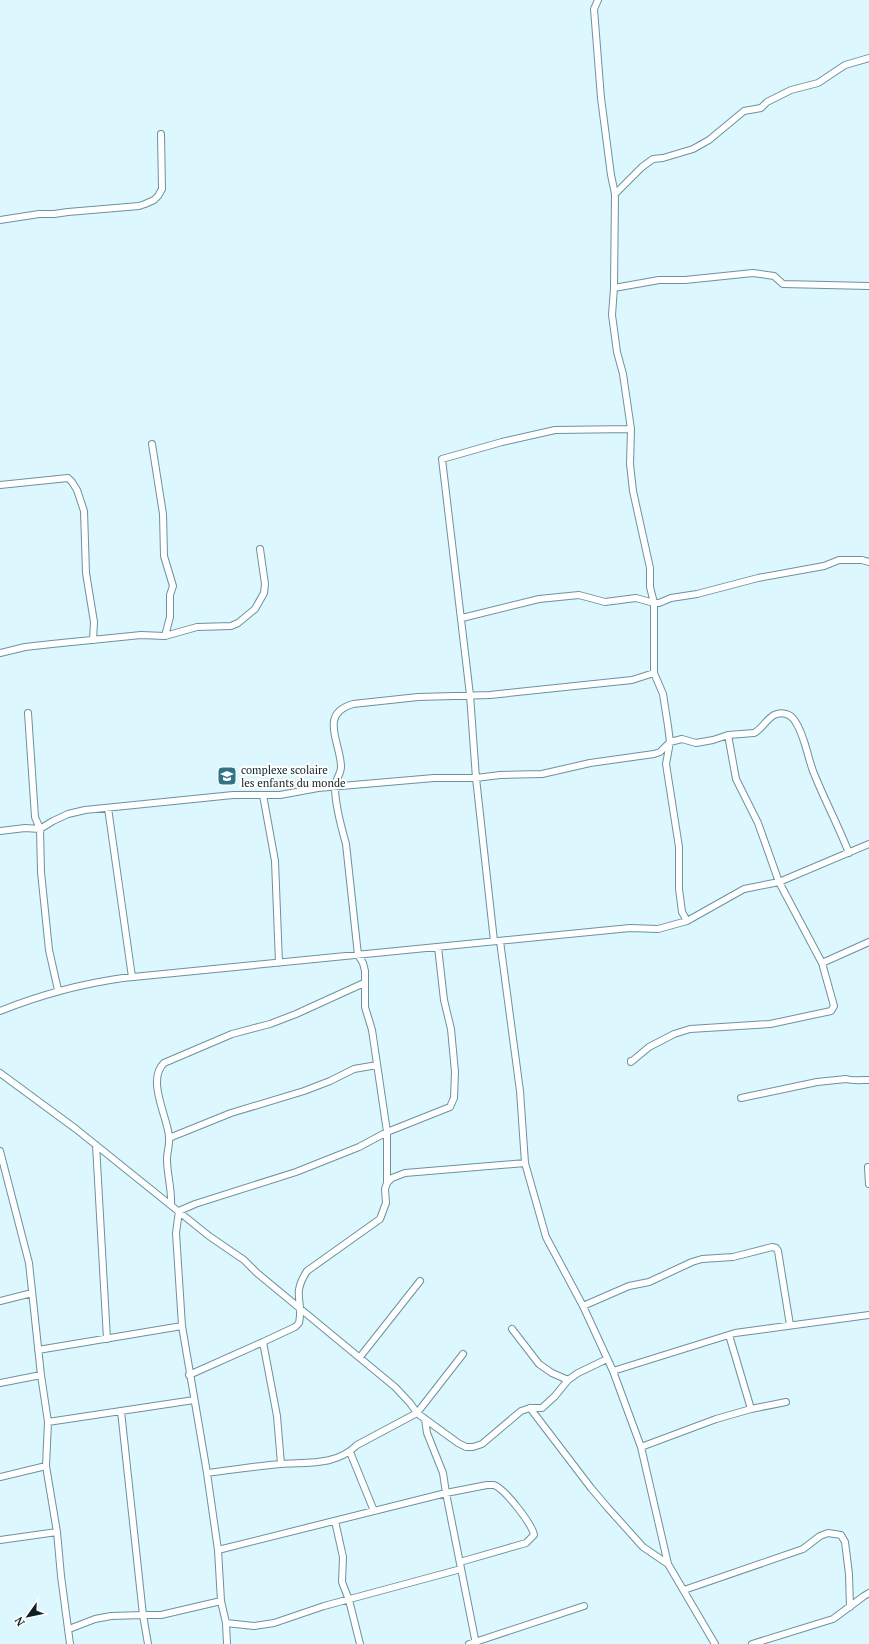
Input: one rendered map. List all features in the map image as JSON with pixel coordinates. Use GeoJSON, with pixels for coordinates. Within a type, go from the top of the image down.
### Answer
{"type":"FeatureCollection","features":[{"type":"Feature","properties":{"kind":"street"},"geometry":{"type":"LineString","coordinates":[[598,0],[594,9],[601,98],[611,175],[615,194],[614,288],[612,315],[631,429],[630,464],[633,491],[650,568],[650,586],[654,603],[654,673],[663,694],[670,742],[666,764],[679,847],[679,889],[682,912],[687,921]]}},
{"type":"Feature","properties":{"kind":"street"},"geometry":{"type":"LineString","coordinates":[[615,194],[642,167],[653,159],[663,158],[693,149],[709,140],[744,111],[762,108],[767,102],[791,90],[818,83],[846,65],[869,58]]}},
{"type":"Feature","properties":{"kind":"street"},"geometry":{"type":"LineString","coordinates":[[0,220],[39,214],[139,206],[150,202],[158,196],[162,189],[161,134]]}},
{"type":"Feature","properties":{"kind":"street"},"geometry":{"type":"LineString","coordinates":[[614,288],[659,280],[684,280],[753,274],[774,276],[783,284],[869,286]]}},
{"type":"Feature","properties":{"kind":"street"},"geometry":{"type":"LineString","coordinates":[[494,942],[476,778],[470,695],[462,618],[442,459],[502,442],[555,430],[631,429]]}},
{"type":"Feature","properties":{"kind":"street"},"geometry":{"type":"LineString","coordinates":[[152,444],[163,514],[164,556],[173,586],[170,595],[170,617],[165,636]]}},
{"type":"Feature","properties":{"kind":"street"},"geometry":{"type":"LineString","coordinates":[[0,485],[68,478],[72,482],[84,511],[86,573],[94,622],[93,640]]}},
{"type":"Feature","properties":{"kind":"street"},"geometry":{"type":"LineString","coordinates":[[0,653],[26,647],[141,635],[165,636],[197,628],[231,626],[238,623],[261,602],[265,584],[260,548]]}},
{"type":"Feature","properties":{"kind":"street"},"geometry":{"type":"LineString","coordinates":[[462,618],[539,599],[579,595],[605,602],[636,598],[659,603],[671,598],[697,594],[758,578],[824,566],[840,560],[862,560],[869,562]]}},
{"type":"Feature","properties":{"kind":"street"},"geometry":{"type":"LineString","coordinates":[[189,1374],[295,1327],[299,1323],[301,1310],[298,1290],[307,1272],[380,1219],[386,1203],[387,1132],[372,1030],[366,1008],[364,983],[365,971],[363,963],[358,955],[346,844],[335,786],[341,766],[334,726],[336,714],[340,710],[353,704],[404,699],[520,692],[632,680],[654,673]]}},
{"type":"Feature","properties":{"kind":"street"},"geometry":{"type":"LineString","coordinates":[[28,713],[34,817],[40,829],[49,950],[58,990]]}},
{"type":"Feature","properties":{"kind":"street"},"geometry":{"type":"LineString","coordinates":[[0,831],[25,828],[40,829],[68,814],[85,810],[205,797],[280,795],[335,786],[434,778],[476,778],[500,775],[542,774],[590,763],[654,754],[660,752],[670,742],[682,739],[696,742],[713,740],[728,735],[754,734],[769,718],[777,714],[784,713],[792,717],[802,734],[814,772],[849,853]]}},
{"type":"Feature","properties":{"kind":"street"},"geometry":{"type":"LineString","coordinates":[[631,1061],[649,1047],[663,1039],[690,1029],[770,1024],[832,1011],[834,1006],[822,963],[779,882],[758,823],[736,779],[728,735]]}},
{"type":"Feature","properties":{"kind":"street"},"geometry":{"type":"LineString","coordinates":[[262,795],[275,861],[278,963]]}},
{"type":"Feature","properties":{"kind":"street"},"geometry":{"type":"LineString","coordinates":[[108,808],[132,977]]}},
{"type":"Feature","properties":{"kind":"street"},"geometry":{"type":"LineString","coordinates":[[0,1011],[58,990],[93,982],[132,977],[630,928],[658,929],[687,921],[744,889],[779,882],[869,844]]}},
{"type":"Feature","properties":{"kind":"street"},"geometry":{"type":"LineString","coordinates":[[500,941],[520,1091],[525,1164],[546,1237],[584,1306],[613,1371],[641,1447],[668,1564],[715,1644]]}},
{"type":"Feature","properties":{"kind":"street"},"geometry":{"type":"LineString","coordinates":[[822,963],[869,942]]}},
{"type":"Feature","properties":{"kind":"street"},"geometry":{"type":"LineString","coordinates":[[179,1211],[195,1204],[296,1172],[359,1147],[387,1132],[448,1109],[453,1103],[455,1072],[451,1028],[444,1000],[438,947]]}},
{"type":"Feature","properties":{"kind":"street"},"geometry":{"type":"LineString","coordinates":[[171,1205],[172,1193],[167,1160],[169,1138],[160,1105],[158,1090],[158,1070],[164,1063],[232,1034],[270,1024],[296,1014],[364,983]]}},
{"type":"Feature","properties":{"kind":"street"},"geometry":{"type":"LineString","coordinates":[[169,1138],[230,1113],[304,1091],[354,1069],[377,1065]]}},
{"type":"Feature","properties":{"kind":"street"},"geometry":{"type":"LineString","coordinates":[[0,1073],[96,1145],[209,1236],[244,1260],[301,1310],[395,1387],[417,1413],[458,1443],[466,1447],[473,1447],[482,1444],[521,1411],[530,1408],[542,1408],[555,1396],[568,1380],[578,1372],[607,1359]]}},
{"type":"Feature","properties":{"kind":"street"},"geometry":{"type":"LineString","coordinates":[[741,1098],[817,1082],[846,1079],[869,1080]]}},
{"type":"Feature","properties":{"kind":"street"},"geometry":{"type":"LineString","coordinates":[[96,1145],[107,1339]]}},
{"type":"Feature","properties":{"kind":"street"},"geometry":{"type":"LineString","coordinates":[[0,1151],[29,1263],[38,1350],[48,1422],[46,1466],[57,1532],[70,1644]]}},
{"type":"Feature","properties":{"kind":"street"},"geometry":{"type":"LineString","coordinates":[[387,1183],[392,1178],[405,1173],[525,1164]]}},
{"type":"Feature","properties":{"kind":"street"},"geometry":{"type":"LineString","coordinates":[[868,1167],[869,1184]]}},
{"type":"Feature","properties":{"kind":"street"},"geometry":{"type":"LineString","coordinates":[[0,1179],[8,1180]]}},
{"type":"Feature","properties":{"kind":"street"},"geometry":{"type":"LineString","coordinates":[[179,1211],[176,1233],[182,1326],[207,1473],[218,1550],[221,1602],[226,1624],[227,1644]]}},
{"type":"Feature","properties":{"kind":"street"},"geometry":{"type":"LineString","coordinates":[[584,1306],[629,1286],[649,1282],[692,1262],[702,1259],[733,1257],[772,1247],[778,1250],[790,1325]]}},
{"type":"Feature","properties":{"kind":"street"},"geometry":{"type":"LineString","coordinates":[[360,1357],[420,1281]]}},
{"type":"Feature","properties":{"kind":"street"},"geometry":{"type":"LineString","coordinates":[[0,1301],[32,1293]]}},
{"type":"Feature","properties":{"kind":"street"},"geometry":{"type":"LineString","coordinates":[[613,1371],[729,1335],[790,1325],[869,1315]]}},
{"type":"Feature","properties":{"kind":"street"},"geometry":{"type":"LineString","coordinates":[[38,1350],[182,1326]]}},
{"type":"Feature","properties":{"kind":"street"},"geometry":{"type":"LineString","coordinates":[[512,1329],[539,1364],[552,1373],[568,1380]]}},
{"type":"Feature","properties":{"kind":"street"},"geometry":{"type":"LineString","coordinates":[[729,1335],[751,1409]]}},
{"type":"Feature","properties":{"kind":"street"},"geometry":{"type":"LineString","coordinates":[[263,1342],[277,1416],[281,1464]]}},
{"type":"Feature","properties":{"kind":"street"},"geometry":{"type":"LineString","coordinates":[[207,1473],[281,1464],[321,1462],[332,1460],[350,1452],[357,1445],[417,1413],[463,1354]]}},
{"type":"Feature","properties":{"kind":"street"},"geometry":{"type":"LineString","coordinates":[[0,1383],[42,1375]]}},
{"type":"Feature","properties":{"kind":"street"},"geometry":{"type":"LineString","coordinates":[[48,1422],[194,1400]]}},
{"type":"Feature","properties":{"kind":"street"},"geometry":{"type":"LineString","coordinates":[[641,1447],[716,1419],[751,1409],[786,1402]]}},
{"type":"Feature","properties":{"kind":"street"},"geometry":{"type":"LineString","coordinates":[[530,1408],[608,1508],[643,1547],[668,1564]]}},
{"type":"Feature","properties":{"kind":"street"},"geometry":{"type":"LineString","coordinates":[[121,1412],[148,1644]]}},
{"type":"Feature","properties":{"kind":"street"},"geometry":{"type":"LineString","coordinates":[[425,1419],[427,1433],[443,1472],[476,1643]]}},
{"type":"Feature","properties":{"kind":"street"},"geometry":{"type":"LineString","coordinates":[[350,1452],[374,1511]]}},
{"type":"Feature","properties":{"kind":"street"},"geometry":{"type":"LineString","coordinates":[[0,1477],[46,1466]]}},
{"type":"Feature","properties":{"kind":"street"},"geometry":{"type":"LineString","coordinates":[[218,1550],[446,1493],[488,1485],[494,1486],[503,1492],[523,1514],[533,1528],[534,1535],[526,1543],[460,1562]]}},
{"type":"Feature","properties":{"kind":"street"},"geometry":{"type":"LineString","coordinates":[[335,1521],[343,1557],[342,1582],[350,1600],[360,1644]]}},
{"type":"Feature","properties":{"kind":"street"},"geometry":{"type":"LineString","coordinates":[[0,1540],[57,1532]]}},
{"type":"Feature","properties":{"kind":"street"},"geometry":{"type":"LineString","coordinates":[[684,1590],[803,1550],[820,1536],[828,1533],[841,1535],[845,1542],[849,1574],[850,1607]]}},
{"type":"Feature","properties":{"kind":"street"},"geometry":{"type":"LineString","coordinates":[[226,1624],[254,1626],[264,1625],[324,1606],[461,1569]]}},
{"type":"Feature","properties":{"kind":"street"},"geometry":{"type":"LineString","coordinates":[[752,1644],[833,1619],[869,1593]]}},
{"type":"Feature","properties":{"kind":"street"},"geometry":{"type":"LineString","coordinates":[[69,1629],[95,1619],[111,1616],[161,1615],[221,1602]]}},
{"type":"Feature","properties":{"kind":"street"},"geometry":{"type":"LineString","coordinates":[[469,1644],[476,1643],[584,1606]]}},
{"type":"Feature","properties":{"kind":"place","name":"complexe scolaire les enfants du monde"},"geometry":{"type":"Point","coordinates":[227,776]}}]}
